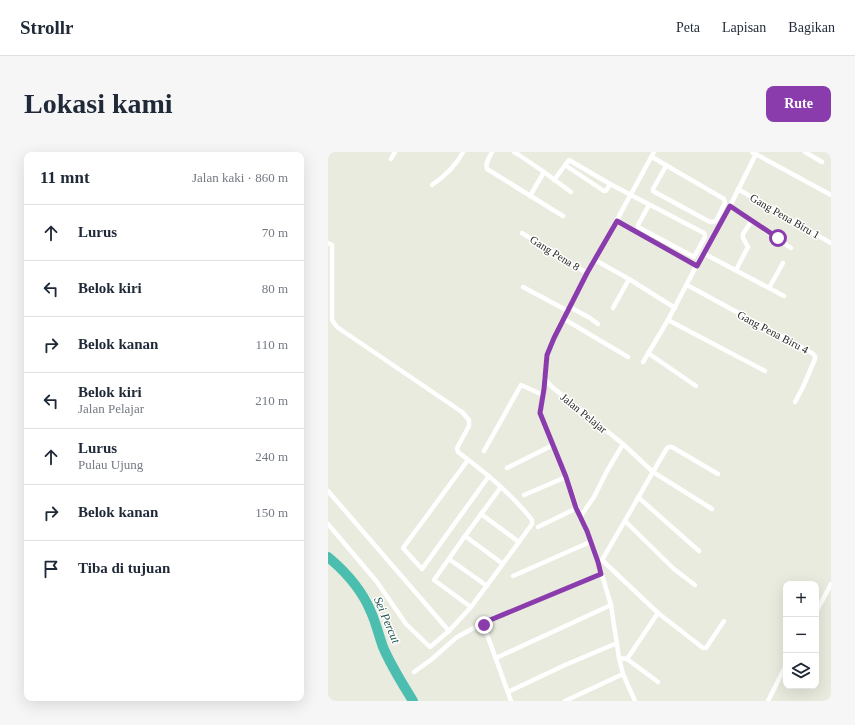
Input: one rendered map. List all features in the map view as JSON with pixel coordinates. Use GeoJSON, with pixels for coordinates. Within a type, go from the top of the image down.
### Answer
{"type":"FeatureCollection","features":[{"type":"Feature","properties":{"kind":"street"},"geometry":{"type":"LineString","coordinates":[[391,159],[395,152]]}},
{"type":"Feature","properties":{"kind":"street"},"geometry":{"type":"LineString","coordinates":[[432,185],[443,177],[463,152]]}},
{"type":"Feature","properties":{"kind":"street"},"geometry":{"type":"LineString","coordinates":[[492,152],[486,166],[487,169],[563,216]]}},
{"type":"Feature","properties":{"kind":"street"},"geometry":{"type":"LineString","coordinates":[[514,152],[572,192]]}},
{"type":"Feature","properties":{"kind":"street"},"geometry":{"type":"LineString","coordinates":[[654,152],[587,273],[554,338],[547,355],[540,413],[566,477],[576,508],[587,531],[590,542],[600,561],[658,613],[704,649],[724,621]]}},
{"type":"Feature","properties":{"kind":"street"},"geometry":{"type":"LineString","coordinates":[[805,152],[822,162]]}},
{"type":"Feature","properties":{"kind":"street"},"geometry":{"type":"LineString","coordinates":[[643,362],[675,308],[730,206],[754,153],[831,196]]}},
{"type":"Feature","properties":{"kind":"street"},"geometry":{"type":"LineString","coordinates":[[652,157],[724,199],[725,202],[716,221],[710,222],[653,191],[652,188],[666,166]]}},
{"type":"Feature","properties":{"kind":"street"},"geometry":{"type":"LineString","coordinates":[[554,180],[569,160],[610,184],[704,233],[705,237],[694,257],[638,226],[649,205]]}},
{"type":"Feature","properties":{"kind":"street"},"geometry":{"type":"LineString","coordinates":[[565,165],[604,191],[606,191],[610,184]]}},
{"type":"Feature","properties":{"kind":"street"},"geometry":{"type":"LineString","coordinates":[[530,196],[544,172]]}},
{"type":"Feature","properties":{"kind":"street","name":"Gang Pena Biru 1"},"geometry":{"type":"LineString","coordinates":[[738,189],[831,242]]}},
{"type":"Feature","properties":{"kind":"street"},"geometry":{"type":"LineString","coordinates":[[730,206],[791,248]]}},
{"type":"Feature","properties":{"kind":"street"},"geometry":{"type":"LineString","coordinates":[[736,270],[748,247],[743,234],[752,220]]}},
{"type":"Feature","properties":{"kind":"street"},"geometry":{"type":"LineString","coordinates":[[617,221],[697,266]]}},
{"type":"Feature","properties":{"kind":"street","name":"Gang Pena 8"},"geometry":{"type":"LineString","coordinates":[[522,233],[587,273]]}},
{"type":"Feature","properties":{"kind":"street"},"geometry":{"type":"LineString","coordinates":[[328,243],[332,245],[332,320],[337,326],[462,412],[469,420],[469,426],[457,448],[458,452],[501,487],[532,520],[532,524],[471,607],[449,631],[430,647],[406,624],[377,582],[328,524]]}},
{"type":"Feature","properties":{"kind":"street"},"geometry":{"type":"LineString","coordinates":[[703,254],[784,296]]}},
{"type":"Feature","properties":{"kind":"street"},"geometry":{"type":"LineString","coordinates":[[595,260],[629,279],[675,308]]}},
{"type":"Feature","properties":{"kind":"street"},"geometry":{"type":"LineString","coordinates":[[769,288],[783,262]]}},
{"type":"Feature","properties":{"kind":"street"},"geometry":{"type":"LineString","coordinates":[[613,308],[629,279]]}},
{"type":"Feature","properties":{"kind":"street","name":"Gang Pena Biru 4"},"geometry":{"type":"LineString","coordinates":[[687,285],[815,356],[795,402]]}},
{"type":"Feature","properties":{"kind":"street"},"geometry":{"type":"LineString","coordinates":[[524,287],[590,318],[598,324]]}},
{"type":"Feature","properties":{"kind":"street"},"geometry":{"type":"LineString","coordinates":[[564,319],[628,357]]}},
{"type":"Feature","properties":{"kind":"street"},"geometry":{"type":"LineString","coordinates":[[668,320],[765,371]]}},
{"type":"Feature","properties":{"kind":"street"},"geometry":{"type":"LineString","coordinates":[[648,353],[696,386]]}},
{"type":"Feature","properties":{"kind":"street","name":"Jalan Pelajar"},"geometry":{"type":"LineString","coordinates":[[544,378],[552,387],[623,444],[653,472],[712,508]]}},
{"type":"Feature","properties":{"kind":"street"},"geometry":{"type":"LineString","coordinates":[[484,451],[521,385],[543,395]]}},
{"type":"Feature","properties":{"kind":"street"},"geometry":{"type":"LineString","coordinates":[[580,517],[594,497],[623,444]]}},
{"type":"Feature","properties":{"kind":"street"},"geometry":{"type":"LineString","coordinates":[[507,468],[553,445]]}},
{"type":"Feature","properties":{"kind":"street"},"geometry":{"type":"LineString","coordinates":[[635,701],[623,674],[619,658],[610,606],[601,574],[600,561],[667,448],[672,447],[718,474]]}},
{"type":"Feature","properties":{"kind":"street"},"geometry":{"type":"LineString","coordinates":[[468,460],[403,548],[422,569],[489,476]]}},
{"type":"Feature","properties":{"kind":"street"},"geometry":{"type":"LineString","coordinates":[[524,495],[566,477]]}},
{"type":"Feature","properties":{"kind":"street"},"geometry":{"type":"LineString","coordinates":[[471,607],[434,580],[501,487]]}},
{"type":"Feature","properties":{"kind":"street"},"geometry":{"type":"LineString","coordinates":[[328,491],[449,631]]}},
{"type":"Feature","properties":{"kind":"street"},"geometry":{"type":"LineString","coordinates":[[638,497],[700,552]]}},
{"type":"Feature","properties":{"kind":"street"},"geometry":{"type":"LineString","coordinates":[[538,527],[576,508]]}},
{"type":"Feature","properties":{"kind":"street"},"geometry":{"type":"LineString","coordinates":[[481,514],[519,542]]}},
{"type":"Feature","properties":{"kind":"street"},"geometry":{"type":"LineString","coordinates":[[625,521],[674,569],[695,585]]}},
{"type":"Feature","properties":{"kind":"street"},"geometry":{"type":"LineString","coordinates":[[465,536],[503,564]]}},
{"type":"Feature","properties":{"kind":"street"},"geometry":{"type":"LineString","coordinates":[[513,576],[590,542]]}},
{"type":"Feature","properties":{"kind":"street"},"geometry":{"type":"LineString","coordinates":[[449,558],[487,586]]}},
{"type":"Feature","properties":{"kind":"street"},"geometry":{"type":"LineString","coordinates":[[414,672],[432,659],[457,637],[483,623],[601,574]]}},
{"type":"Feature","properties":{"kind":"street"},"geometry":{"type":"LineString","coordinates":[[819,606],[831,584]]}},
{"type":"Feature","properties":{"kind":"street"},"geometry":{"type":"LineString","coordinates":[[496,658],[610,606]]}},
{"type":"Feature","properties":{"kind":"street"},"geometry":{"type":"LineString","coordinates":[[628,659],[658,613]]}},
{"type":"Feature","properties":{"kind":"street"},"geometry":{"type":"LineString","coordinates":[[483,623],[511,701]]}},
{"type":"Feature","properties":{"kind":"street"},"geometry":{"type":"LineString","coordinates":[[508,692],[617,642]]}},
{"type":"Feature","properties":{"kind":"street"},"geometry":{"type":"LineString","coordinates":[[619,658],[628,659],[658,682]]}},
{"type":"Feature","properties":{"kind":"street"},"geometry":{"type":"LineString","coordinates":[[768,701],[783,671]]}},
{"type":"Feature","properties":{"kind":"street"},"geometry":{"type":"LineString","coordinates":[[565,701],[623,674]]}},
{"type":"Feature","properties":{"kind":"waterway","name":"Sei Percut"},"geometry":{"type":"LineString","coordinates":[[328,557],[347,575],[363,596],[373,616],[386,654],[413,701]]}},
{"type":"Feature","properties":{"kind":"route"},"geometry":{"type":"LineString","coordinates":[[484,625],[483,623],[601,574],[587,531],[576,508],[566,477],[540,413],[547,355],[587,273],[617,221],[697,266],[730,206],[778,238]]}}]}
